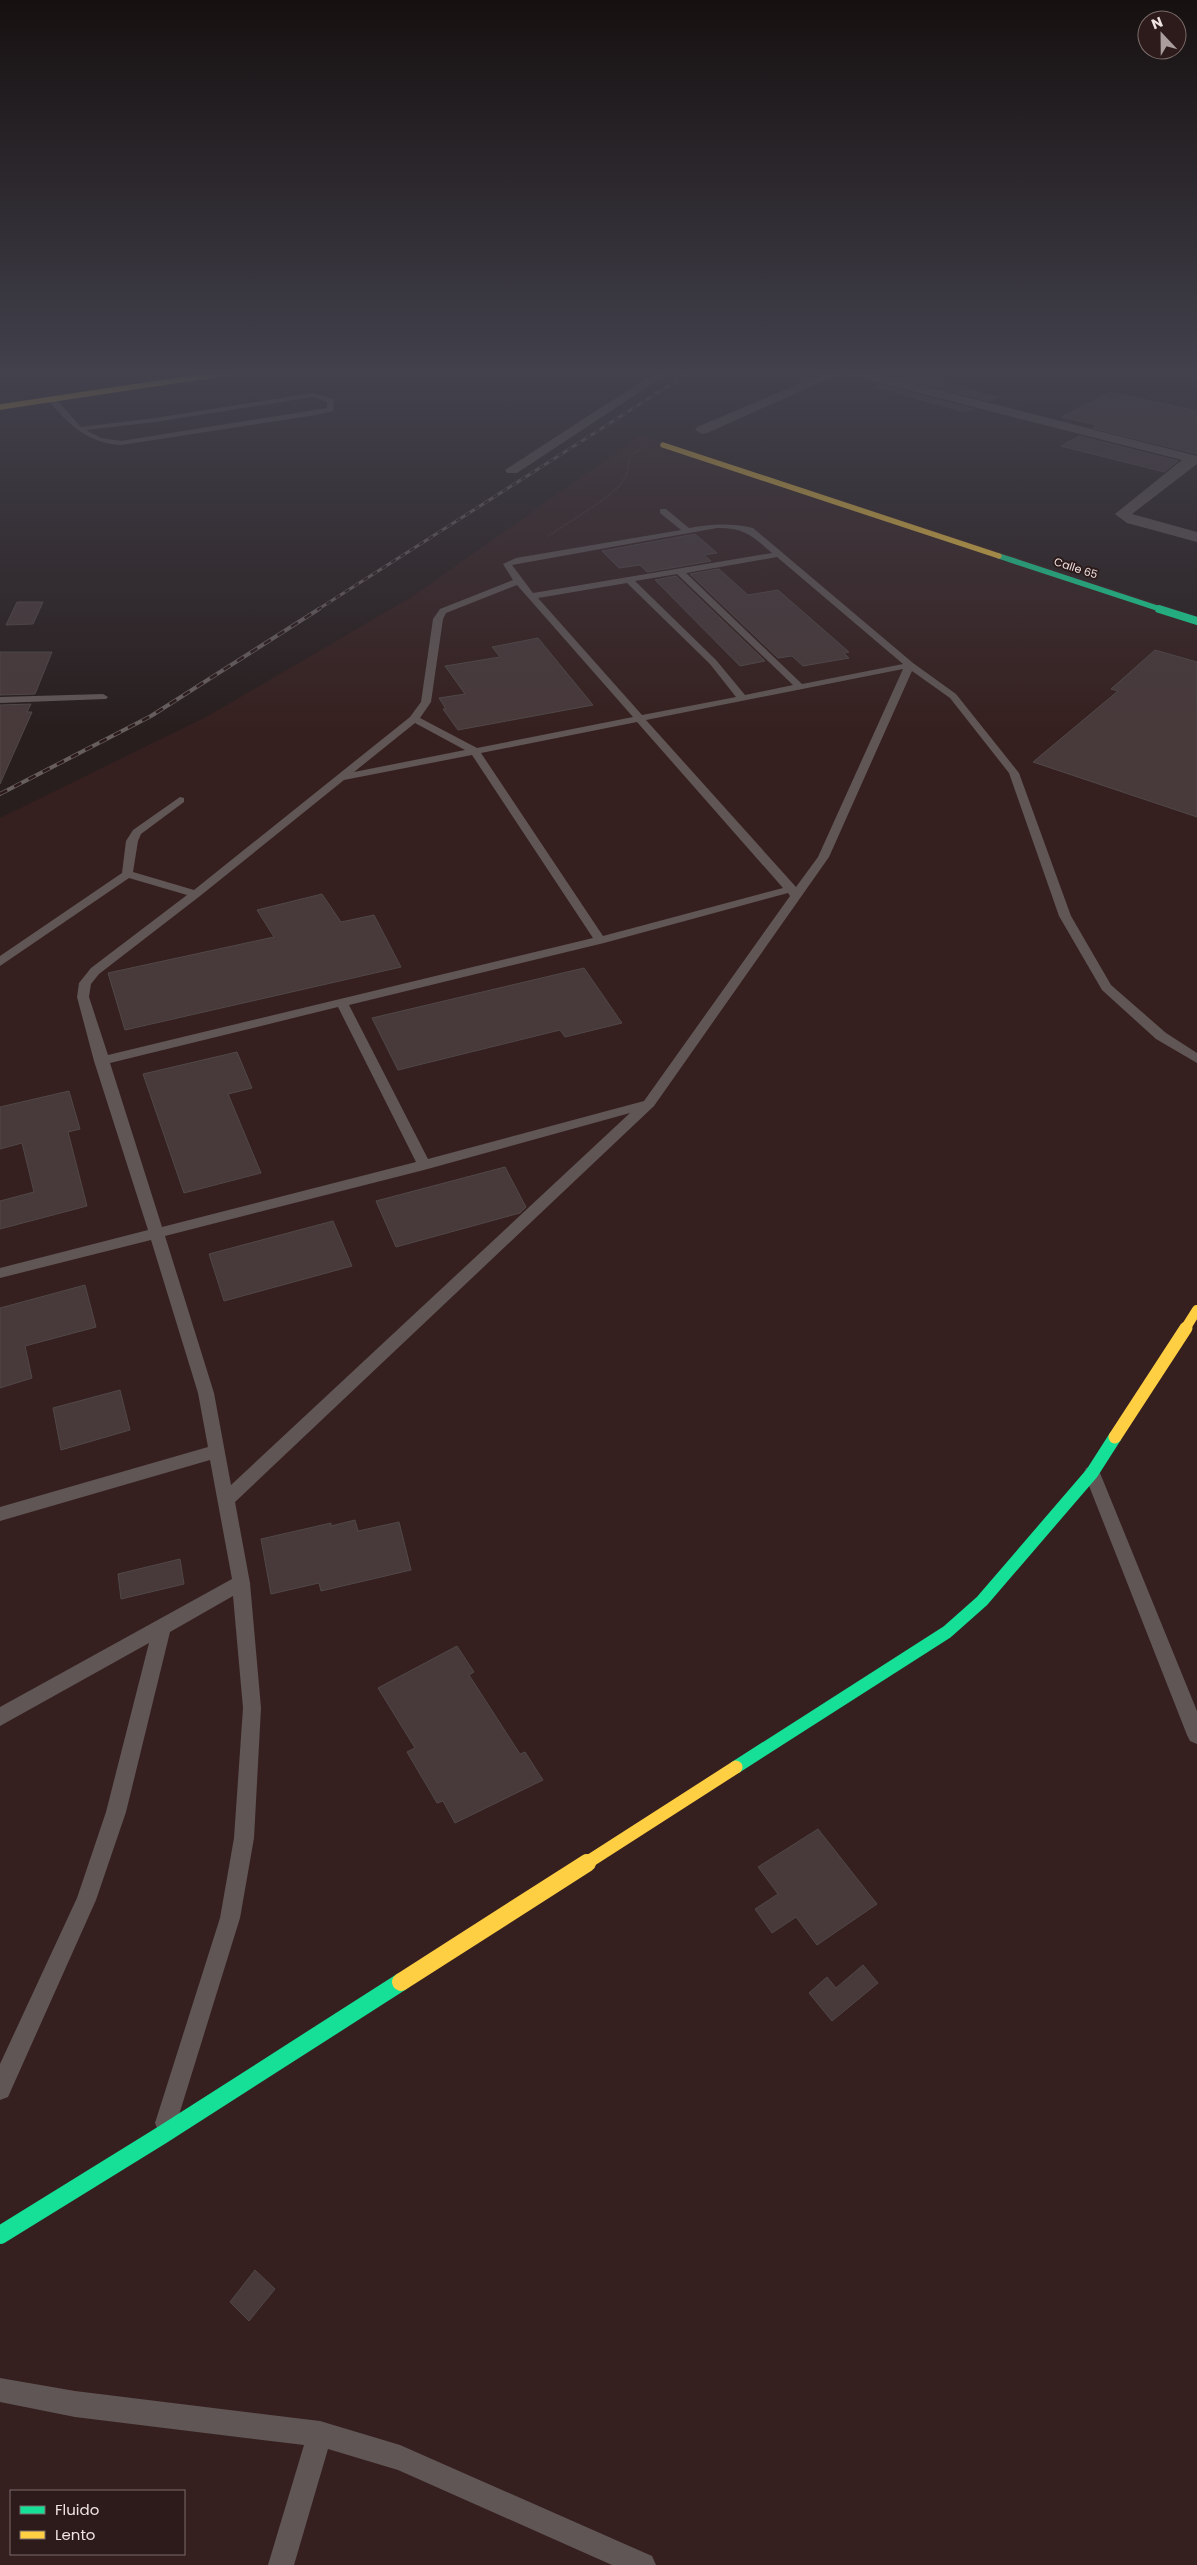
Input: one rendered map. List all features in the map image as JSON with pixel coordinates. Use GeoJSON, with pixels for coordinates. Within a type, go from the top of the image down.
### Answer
{"type":"FeatureCollection","features":[{"type":"Feature","properties":{"kind":"street","name":"Calle 65"},"geometry":{"type":"LineString","coordinates":[[804,492],[1197,621]]}},
{"type":"Feature","properties":{"kind":"street"},"geometry":{"type":"LineString","coordinates":[[1152,492],[1122,514],[1132,520],[1197,537]]}},
{"type":"Feature","properties":{"kind":"street"},"geometry":{"type":"LineString","coordinates":[[0,2235],[162,2135],[947,1632],[982,1601],[1092,1472],[1197,1310]]}},
{"type":"Feature","properties":{"kind":"lane"},"geometry":{"type":"LineString","coordinates":[[663,511],[687,531]]}},
{"type":"Feature","properties":{"kind":"lane"},"geometry":{"type":"LineString","coordinates":[[794,892],[518,581],[506,564],[519,560],[687,531],[734,526],[750,530],[910,665],[953,696],[1014,773],[1065,916],[1106,987],[1161,1036],[1197,1059]]}},
{"type":"Feature","properties":{"kind":"lane"},"geometry":{"type":"LineString","coordinates":[[532,596],[780,554]]}},
{"type":"Feature","properties":{"kind":"lane"},"geometry":{"type":"LineString","coordinates":[[679,571],[800,687]]}},
{"type":"Feature","properties":{"kind":"lane"},"geometry":{"type":"LineString","coordinates":[[629,580],[713,662],[742,698]]}},
{"type":"Feature","properties":{"kind":"lane"},"geometry":{"type":"LineString","coordinates":[[162,2135],[230,1918],[244,1838],[252,1708],[241,1583],[206,1393],[102,1062],[83,997],[85,983],[95,971],[196,894],[414,719],[426,702],[438,619],[443,611],[518,581]]}},
{"type":"Feature","properties":{"kind":"lane"},"geometry":{"type":"LineString","coordinates":[[343,777],[910,665]]}},
{"type":"Feature","properties":{"kind":"lane"},"geometry":{"type":"LineString","coordinates":[[226,1500],[649,1103],[794,892],[824,857],[910,665]]}},
{"type":"Feature","properties":{"kind":"lane"},"geometry":{"type":"LineString","coordinates":[[0,700],[103,697]]}},
{"type":"Feature","properties":{"kind":"lane"},"geometry":{"type":"LineString","coordinates":[[414,719],[475,751],[600,940]]}},
{"type":"Feature","properties":{"kind":"lane"},"geometry":{"type":"LineString","coordinates":[[0,962],[128,874],[132,841],[137,832],[180,800]]}},
{"type":"Feature","properties":{"kind":"lane"},"geometry":{"type":"LineString","coordinates":[[128,874],[196,894]]}},
{"type":"Feature","properties":{"kind":"lane"},"geometry":{"type":"LineString","coordinates":[[102,1062],[794,892]]}},
{"type":"Feature","properties":{"kind":"lane"},"geometry":{"type":"LineString","coordinates":[[342,1004],[424,1165]]}},
{"type":"Feature","properties":{"kind":"lane"},"geometry":{"type":"LineString","coordinates":[[0,1273],[424,1165],[649,1103]]}},
{"type":"Feature","properties":{"kind":"lane"},"geometry":{"type":"LineString","coordinates":[[0,1514],[217,1451]]}},
{"type":"Feature","properties":{"kind":"lane"},"geometry":{"type":"LineString","coordinates":[[1092,1472],[1197,1735]]}},
{"type":"Feature","properties":{"kind":"lane"},"geometry":{"type":"LineString","coordinates":[[0,1717],[241,1583]]}},
{"type":"Feature","properties":{"kind":"lane"},"geometry":{"type":"LineString","coordinates":[[0,2089],[86,1900],[116,1812],[162,1627]]}},
{"type":"Feature","properties":{"kind":"lane"},"geometry":{"type":"LineString","coordinates":[[0,2390],[75,2404],[320,2434],[400,2458],[643,2565]]}},
{"type":"Feature","properties":{"kind":"lane"},"geometry":{"type":"LineString","coordinates":[[281,2565],[320,2434]]}},
{"type":"Feature","properties":{"kind":"path"},"geometry":{"type":"LineString","coordinates":[[546,538],[612,492]]}},
{"type":"Feature","properties":{"kind":"shaded area"},"geometry":{"type":"Polygon","coordinates":[[[561,492],[815,492],[1197,616],[1197,2565],[0,2565],[0,818],[206,717],[413,596],[561,492]]]}},
{"type":"Feature","properties":{"kind":"building"},"geometry":{"type":"Polygon","coordinates":[[[695,534],[717,553],[704,555],[711,561],[647,572],[640,565],[619,568],[602,551],[695,534]]]}},
{"type":"Feature","properties":{"kind":"building"},"geometry":{"type":"Polygon","coordinates":[[[719,569],[748,595],[778,590],[849,652],[844,653],[849,658],[803,666],[792,656],[778,658],[690,574],[719,569]]]}},
{"type":"Feature","properties":{"kind":"building"},"geometry":{"type":"Polygon","coordinates":[[[676,576],[765,661],[740,666],[655,580],[676,576]]]}},
{"type":"Feature","properties":{"kind":"building"},"geometry":{"type":"Polygon","coordinates":[[[17,602],[43,602],[33,624],[6,625],[17,602]]]}},
{"type":"Feature","properties":{"kind":"building"},"geometry":{"type":"Polygon","coordinates":[[[538,638],[593,705],[458,730],[443,709],[446,709],[439,698],[465,694],[445,666],[500,657],[492,647],[538,638]]]}},
{"type":"Feature","properties":{"kind":"building"},"geometry":{"type":"Polygon","coordinates":[[[1155,650],[1197,662],[1197,817],[1033,762],[1118,691],[1111,689],[1155,650]]]}},
{"type":"Feature","properties":{"kind":"building"},"geometry":{"type":"Polygon","coordinates":[[[0,652],[52,652],[35,694],[0,695],[0,652]]]}},
{"type":"Feature","properties":{"kind":"building"},"geometry":{"type":"Polygon","coordinates":[[[31,704],[27,712],[32,712],[0,784],[0,705],[31,704]]]}},
{"type":"Feature","properties":{"kind":"building"},"geometry":{"type":"Polygon","coordinates":[[[322,894],[341,922],[374,915],[401,967],[125,1030],[108,973],[274,937],[257,910],[322,894]]]}},
{"type":"Feature","properties":{"kind":"building"},"geometry":{"type":"Polygon","coordinates":[[[584,968],[622,1023],[565,1037],[560,1030],[398,1070],[372,1018],[584,968]]]}},
{"type":"Feature","properties":{"kind":"building"},"geometry":{"type":"Polygon","coordinates":[[[237,1052],[252,1088],[228,1094],[261,1173],[184,1193],[143,1074],[237,1052]]]}},
{"type":"Feature","properties":{"kind":"building"},"geometry":{"type":"Polygon","coordinates":[[[69,1091],[80,1129],[68,1132],[87,1206],[0,1229],[0,1201],[34,1192],[22,1143],[0,1149],[0,1107],[69,1091]]]}},
{"type":"Feature","properties":{"kind":"building"},"geometry":{"type":"Polygon","coordinates":[[[505,1167],[526,1207],[520,1213],[396,1247],[376,1201],[505,1167]]]}},
{"type":"Feature","properties":{"kind":"building"},"geometry":{"type":"Polygon","coordinates":[[[333,1221],[352,1266],[224,1301],[209,1254],[333,1221]]]}},
{"type":"Feature","properties":{"kind":"building"},"geometry":{"type":"Polygon","coordinates":[[[85,1285],[96,1327],[25,1346],[32,1378],[0,1388],[0,1308],[85,1285]]]}},
{"type":"Feature","properties":{"kind":"building"},"geometry":{"type":"Polygon","coordinates":[[[120,1390],[130,1430],[61,1450],[53,1408],[120,1390]]]}},
{"type":"Feature","properties":{"kind":"building"},"geometry":{"type":"Polygon","coordinates":[[[355,1520],[358,1531],[399,1522],[411,1570],[321,1591],[319,1583],[271,1594],[261,1539],[331,1523],[331,1526],[355,1520]]]}},
{"type":"Feature","properties":{"kind":"building"},"geometry":{"type":"Polygon","coordinates":[[[180,1559],[184,1584],[121,1599],[118,1574],[180,1559]]]}},
{"type":"Feature","properties":{"kind":"building"},"geometry":{"type":"Polygon","coordinates":[[[457,1646],[474,1672],[469,1675],[520,1754],[525,1752],[543,1780],[455,1823],[443,1801],[437,1803],[407,1752],[415,1748],[378,1688],[457,1646]]]}},
{"type":"Feature","properties":{"kind":"building"},"geometry":{"type":"Polygon","coordinates":[[[818,1829],[877,1904],[817,1945],[796,1917],[772,1933],[755,1909],[778,1894],[758,1867],[818,1829]]]}},
{"type":"Feature","properties":{"kind":"building"},"geometry":{"type":"Polygon","coordinates":[[[863,1965],[878,1983],[832,2021],[809,1993],[827,1977],[836,1988],[863,1965]]]}},
{"type":"Feature","properties":{"kind":"building"},"geometry":{"type":"Polygon","coordinates":[[[255,2270],[275,2289],[249,2321],[230,2302],[255,2270]]]}},
{"type":"Feature","properties":{"kind":"railway"},"geometry":{"type":"LineString","coordinates":[[317,610],[502,492]]}},
{"type":"Feature","properties":{"kind":"railway"},"geometry":{"type":"LineString","coordinates":[[0,794],[151,716],[319,609]]}},
{"type":"Feature","properties":{"kind":"traffic: fast"},"geometry":{"type":"LineString","coordinates":[[999,556],[1197,621]]}},
{"type":"Feature","properties":{"kind":"traffic: fast"},"geometry":{"type":"LineString","coordinates":[[736,1767],[947,1632],[982,1601],[1092,1473],[1115,1437]]}},
{"type":"Feature","properties":{"kind":"traffic: fast"},"geometry":{"type":"LineString","coordinates":[[0,2235],[162,2135],[401,1982]]}},
{"type":"Feature","properties":{"kind":"traffic: slow"},"geometry":{"type":"LineString","coordinates":[[804,492],[999,556]]}},
{"type":"Feature","properties":{"kind":"traffic: slow"},"geometry":{"type":"LineString","coordinates":[[1115,1437],[1197,1310]]}},
{"type":"Feature","properties":{"kind":"traffic: slow"},"geometry":{"type":"LineString","coordinates":[[401,1982],[736,1767]]}}]}
